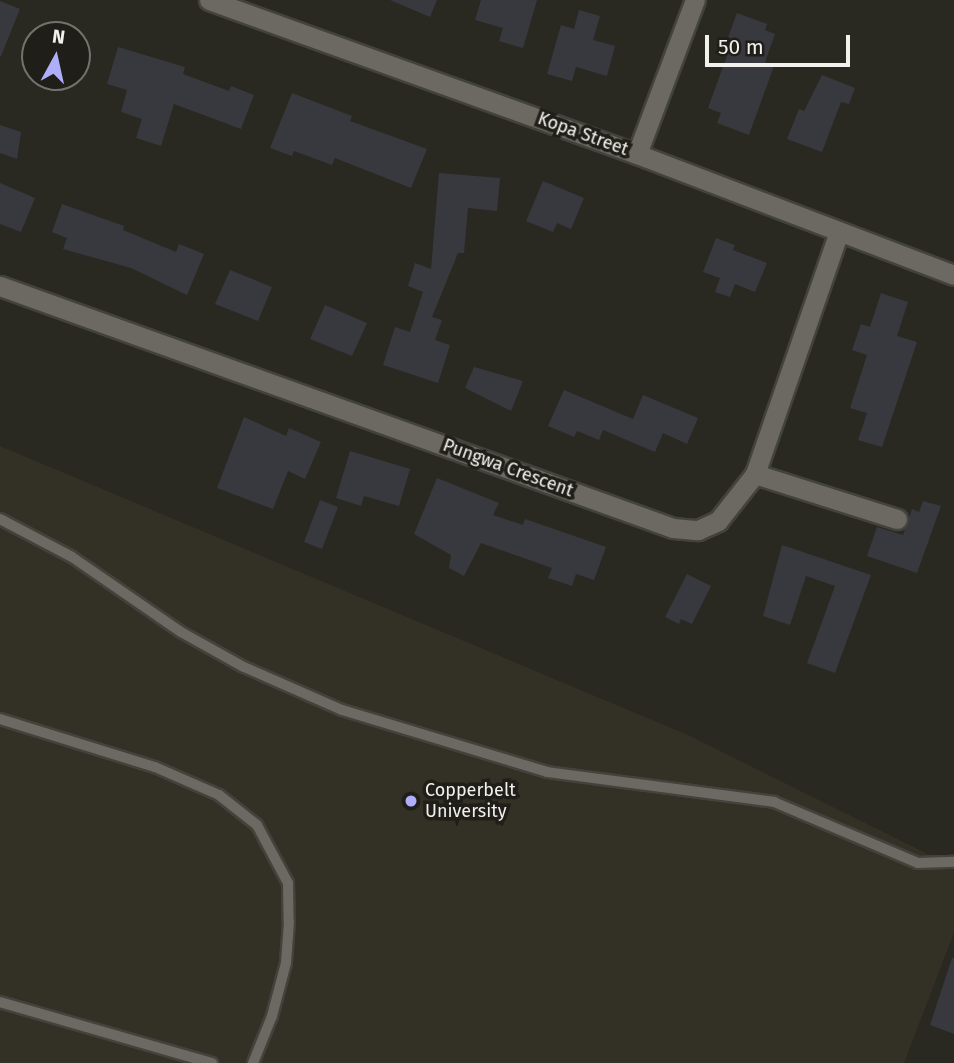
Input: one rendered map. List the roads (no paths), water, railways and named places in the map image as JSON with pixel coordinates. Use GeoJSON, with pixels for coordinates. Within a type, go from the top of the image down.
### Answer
{"type":"FeatureCollection","features":[{"type":"Feature","properties":{"kind":"street","name":"Kopa Street"},"geometry":{"type":"LineString","coordinates":[[209,0],[637,154],[954,275]]}},
{"type":"Feature","properties":{"kind":"street"},"geometry":{"type":"LineString","coordinates":[[637,154],[695,0]]}},
{"type":"Feature","properties":{"kind":"street","name":"Pungwa Crescent"},"geometry":{"type":"LineString","coordinates":[[0,286],[673,528],[698,530],[718,521],[755,474],[839,232]]}},
{"type":"Feature","properties":{"kind":"street"},"geometry":{"type":"LineString","coordinates":[[755,474],[897,519]]}},
{"type":"Feature","properties":{"kind":"lane"},"geometry":{"type":"LineString","coordinates":[[0,519],[72,558],[202,643],[342,710],[547,772],[774,802],[918,863],[954,862]]}},
{"type":"Feature","properties":{"kind":"lane"},"geometry":{"type":"LineString","coordinates":[[0,719],[155,767],[219,795],[257,825],[288,883],[289,922],[286,963],[272,1016],[253,1063]]}},
{"type":"Feature","properties":{"kind":"lane"},"geometry":{"type":"LineString","coordinates":[[0,1002],[212,1063]]}},
{"type":"Feature","properties":{"kind":"place","name":"Copperbelt University"},"geometry":{"type":"Point","coordinates":[411,801]}}]}
